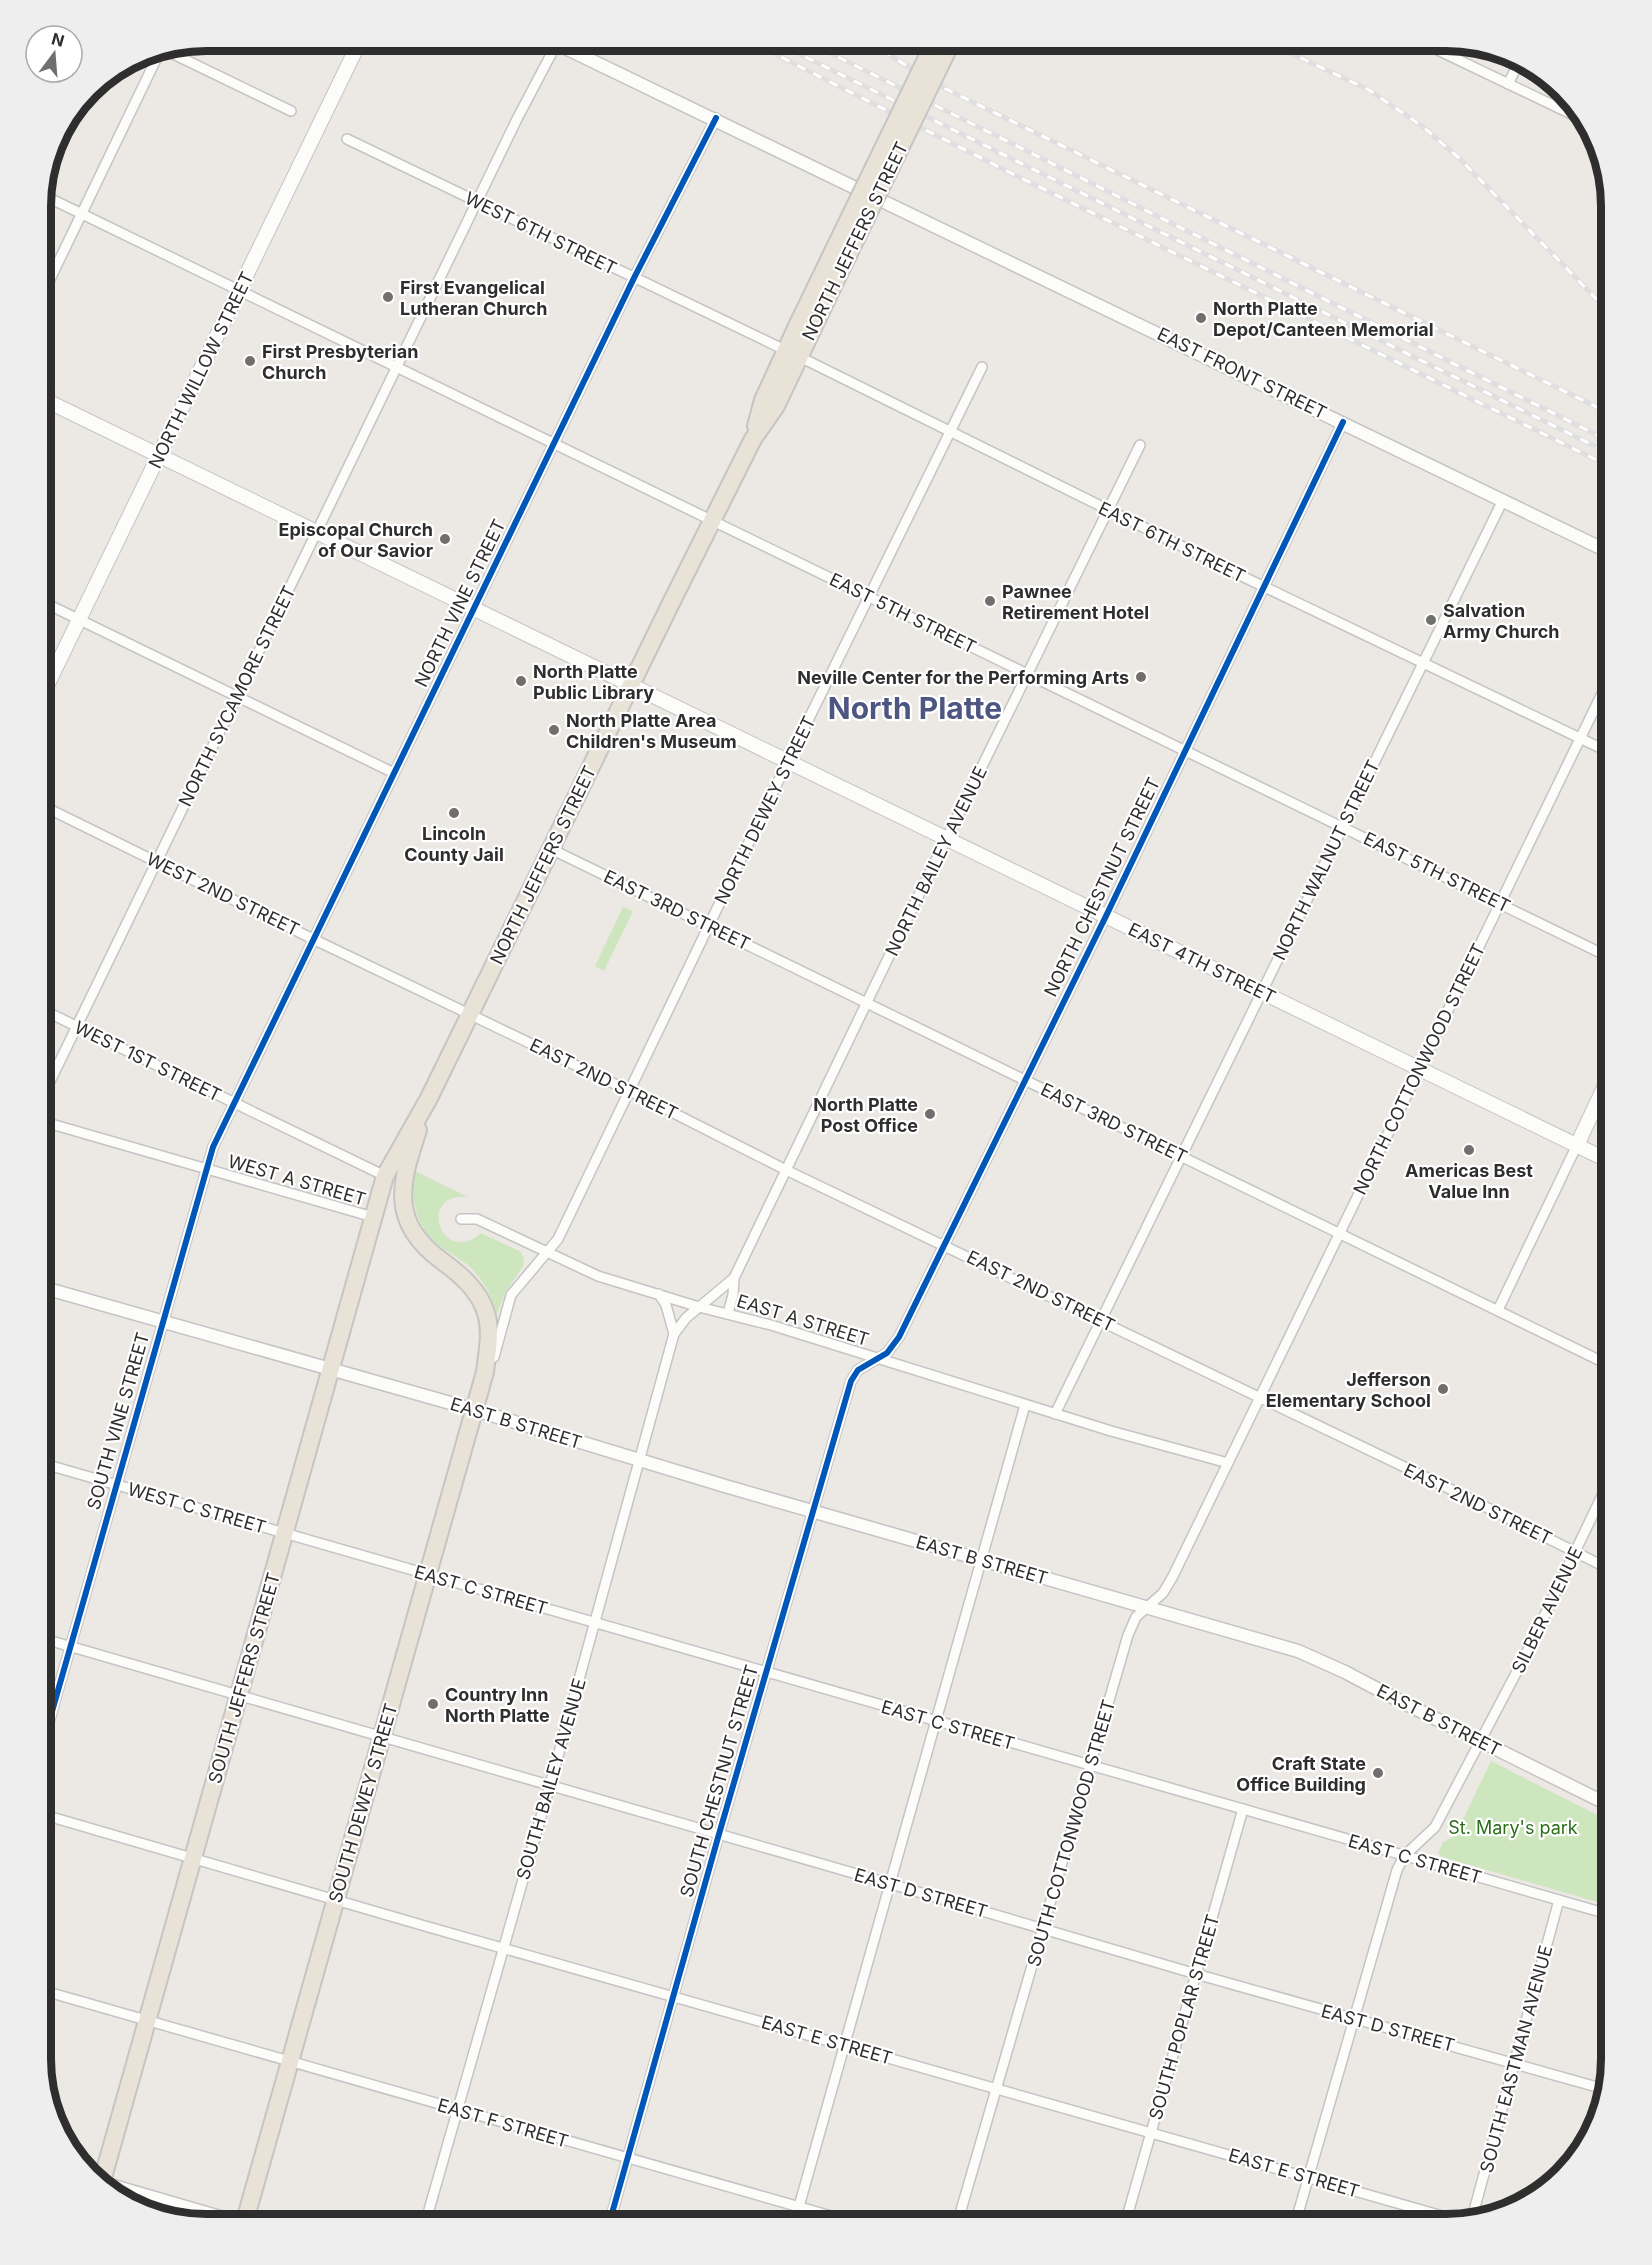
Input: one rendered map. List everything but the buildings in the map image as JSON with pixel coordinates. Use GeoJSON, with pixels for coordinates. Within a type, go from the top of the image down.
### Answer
{"type":"FeatureCollection","features":[{"type":"Feature","properties":{"kind":"highway","name":"NORTH JEFFERS STREET"},"geometry":{"type":"LineString","coordinates":[[385,1176],[429,1098],[753,439],[776,406],[793,354],[930,51]]}},
{"type":"Feature","properties":{"kind":"highway","name":"NORTH JEFFERS STREET"},"geometry":{"type":"LineString","coordinates":[[805,327],[947,51]]}},
{"type":"Feature","properties":{"kind":"highway","name":"NORTH JEFFERS STREET"},"geometry":{"type":"LineString","coordinates":[[429,1098],[403,1178],[407,1219],[423,1244],[475,1291],[485,1310],[489,1333]]}},
{"type":"Feature","properties":{"kind":"highway","name":"SOUTH JEFFERS STREET"},"geometry":{"type":"LineString","coordinates":[[104,2175],[385,1176]]}},
{"type":"Feature","properties":{"kind":"highway","name":"SOUTH DEWEY STREET"},"geometry":{"type":"LineString","coordinates":[[250,2214],[381,1737],[475,1410],[482,1382],[489,1333]]}},
{"type":"Feature","properties":{"kind":"main road","name":"NORTH WILLOW STREET"},"geometry":{"type":"LineString","coordinates":[[51,677],[355,51]]}},
{"type":"Feature","properties":{"kind":"main road","name":"EAST 4TH STREET"},"geometry":{"type":"LineString","coordinates":[[51,403],[1601,1157]]}},
{"type":"Feature","properties":{"kind":"main road"},"geometry":{"type":"LineString","coordinates":[[1577,1145],[1601,1094]]}},
{"type":"Feature","properties":{"kind":"street","name":"NORTH SYCAMORE STREET"},"geometry":{"type":"LineString","coordinates":[[51,1079],[155,861],[238,697],[398,368],[550,51]]}},
{"type":"Feature","properties":{"kind":"street","name":"EAST FRONT STREET"},"geometry":{"type":"LineString","coordinates":[[573,51],[716,118],[1601,548]]}},
{"type":"Feature","properties":{"kind":"street"},"geometry":{"type":"LineString","coordinates":[[1440,51],[1570,113]]}},
{"type":"Feature","properties":{"kind":"street"},"geometry":{"type":"LineString","coordinates":[[174,55],[291,111]]}},
{"type":"Feature","properties":{"kind":"street"},"geometry":{"type":"LineString","coordinates":[[51,277],[157,59]]}},
{"type":"Feature","properties":{"kind":"street"},"geometry":{"type":"LineString","coordinates":[[1508,84],[1516,68]]}},
{"type":"Feature","properties":{"kind":"street","name":"NORTH VINE STREET"},"geometry":{"type":"LineString","coordinates":[[234,1102],[634,278],[716,118]]}},
{"type":"Feature","properties":{"kind":"street","name":"WEST 6TH STREET"},"geometry":{"type":"LineString","coordinates":[[347,139],[793,354]]}},
{"type":"Feature","properties":{"kind":"street","name":"EAST 5TH STREET"},"geometry":{"type":"LineString","coordinates":[[51,199],[1601,953]]}},
{"type":"Feature","properties":{"kind":"street","name":"EAST 6TH STREET"},"geometry":{"type":"LineString","coordinates":[[793,354],[1263,587],[1601,748]]}},
{"type":"Feature","properties":{"kind":"street","name":"NORTH DEWEY STREET"},"geometry":{"type":"LineString","coordinates":[[546,1252],[558,1239],[788,761],[982,367]]}},
{"type":"Feature","properties":{"kind":"street","name":"NORTH CHESTNUT STREET"},"geometry":{"type":"LineString","coordinates":[[877,1358],[887,1353],[899,1337],[945,1245],[1343,422]]}},
{"type":"Feature","properties":{"kind":"street","name":"NORTH BAILEY AVENUE"},"geometry":{"type":"LineString","coordinates":[[728,1313],[733,1295],[734,1278],[946,838],[1140,445]]}},
{"type":"Feature","properties":{"kind":"street","name":"NORTH WALNUT STREET"},"geometry":{"type":"LineString","coordinates":[[1055,1414],[1503,500]]}},
{"type":"Feature","properties":{"kind":"street"},"geometry":{"type":"LineString","coordinates":[[51,606],[394,773]]}},
{"type":"Feature","properties":{"kind":"street","name":"NORTH COTTONWOOD STREET"},"geometry":{"type":"LineString","coordinates":[[1228,1463],[1601,697]]}},
{"type":"Feature","properties":{"kind":"street","name":"WEST 2ND STREET"},"geometry":{"type":"LineString","coordinates":[[51,810],[470,1015]]}},
{"type":"Feature","properties":{"kind":"street","name":"EAST 3RD STREET"},"geometry":{"type":"LineString","coordinates":[[551,849],[1601,1361]]}},
{"type":"Feature","properties":{"kind":"street","name":"WEST 1ST STREET"},"geometry":{"type":"LineString","coordinates":[[51,1014],[385,1176]]}},
{"type":"Feature","properties":{"kind":"street","name":"EAST 2ND STREET"},"geometry":{"type":"LineString","coordinates":[[470,1015],[630,1091],[786,1170],[1260,1397],[1601,1565]]}},
{"type":"Feature","properties":{"kind":"street","name":"SOUTH VINE STREET"},"geometry":{"type":"LineString","coordinates":[[51,1712],[206,1169],[213,1147],[234,1102]]}},
{"type":"Feature","properties":{"kind":"street","name":"WEST A STREET"},"geometry":{"type":"LineString","coordinates":[[51,1124],[373,1217]]}},
{"type":"Feature","properties":{"kind":"street"},"geometry":{"type":"LineString","coordinates":[[1498,1310],[1577,1145]]}},
{"type":"Feature","properties":{"kind":"street","name":"EAST A STREET"},"geometry":{"type":"LineString","coordinates":[[461,1219],[477,1219],[598,1276],[699,1307],[728,1313],[1055,1414],[1228,1463]]}},
{"type":"Feature","properties":{"kind":"street","name":"SOUTH DEWEY STREET"},"geometry":{"type":"LineString","coordinates":[[482,1382],[489,1374],[511,1295],[546,1252]]}},
{"type":"Feature","properties":{"kind":"street","name":"NORTH BAILEY AVENUE"},"geometry":{"type":"LineString","coordinates":[[699,1307],[734,1278]]}},
{"type":"Feature","properties":{"kind":"street","name":"EAST B STREET"},"geometry":{"type":"LineString","coordinates":[[51,1290],[475,1410],[813,1512],[1298,1651],[1345,1672],[1601,1801]]}},
{"type":"Feature","properties":{"kind":"street"},"geometry":{"type":"LineString","coordinates":[[659,1294],[666,1305],[674,1334]]}},
{"type":"Feature","properties":{"kind":"street","name":"SOUTH BAILEY AVENUE"},"geometry":{"type":"LineString","coordinates":[[428,2214],[550,1785],[674,1334],[686,1318],[699,1307]]}},
{"type":"Feature","properties":{"kind":"street","name":"SOUTH CHESTNUT STREET"},"geometry":{"type":"LineString","coordinates":[[612,2214],[719,1834],[851,1381],[858,1370],[877,1358]]}},
{"type":"Feature","properties":{"kind":"street"},"geometry":{"type":"LineString","coordinates":[[797,2214],[1025,1405]]}},
{"type":"Feature","properties":{"kind":"street","name":"SOUTH COTTONWOOD STREET"},"geometry":{"type":"LineString","coordinates":[[960,2214],[1128,1635],[1136,1617],[1149,1608],[1163,1593],[1228,1463]]}},
{"type":"Feature","properties":{"kind":"street","name":"WEST C STREET"},"geometry":{"type":"LineString","coordinates":[[51,1466],[284,1533]]}},
{"type":"Feature","properties":{"kind":"street","name":"SILBER AVENUE"},"geometry":{"type":"LineString","coordinates":[[1404,1856],[1435,1827],[1481,1742],[1601,1498]]}},
{"type":"Feature","properties":{"kind":"street","name":"EAST C STREET"},"geometry":{"type":"LineString","coordinates":[[284,1533],[1601,1912]]}},
{"type":"Feature","properties":{"kind":"street","name":"EAST D STREET"},"geometry":{"type":"LineString","coordinates":[[51,1641],[1196,1974],[1598,2087]]}},
{"type":"Feature","properties":{"kind":"street","name":"SOUTH POPLAR STREET"},"geometry":{"type":"LineString","coordinates":[[1128,2214],[1243,1809]]}},
{"type":"Feature","properties":{"kind":"street","name":"EAST E STREET"},"geometry":{"type":"LineString","coordinates":[[51,1817],[1436,2214]]}},
{"type":"Feature","properties":{"kind":"street"},"geometry":{"type":"LineString","coordinates":[[1298,2214],[1397,1870],[1404,1856]]}},
{"type":"Feature","properties":{"kind":"street","name":"SOUTH EASTMAN AVENUE"},"geometry":{"type":"LineString","coordinates":[[1474,2211],[1559,1900]]}},
{"type":"Feature","properties":{"kind":"street","name":"EAST F STREET"},"geometry":{"type":"LineString","coordinates":[[51,1993],[824,2214]]}},
{"type":"Feature","properties":{"kind":"street"},"geometry":{"type":"LineString","coordinates":[[116,2185],[213,2214]]}},
{"type":"Feature","properties":{"kind":"green space"},"geometry":{"type":"Polygon","coordinates":[[[623,907],[633,911],[604,971],[595,966],[623,907]]]}},
{"type":"Feature","properties":{"kind":"green space"},"geometry":{"type":"Polygon","coordinates":[[[415,1171],[468,1197],[452,1199],[442,1205],[439,1215],[440,1226],[446,1236],[455,1241],[467,1241],[481,1233],[521,1252],[524,1259],[523,1266],[505,1293],[497,1314],[477,1274],[468,1265],[438,1245],[423,1227],[418,1218],[414,1199],[415,1171]]]}},
{"type":"Feature","properties":{"kind":"green space","name":"St. Mary's park"},"geometry":{"type":"Polygon","coordinates":[[[1491,1761],[1601,1817],[1601,1903],[1442,1857],[1438,1853],[1443,1842],[1455,1836],[1491,1761]]]}},
{"type":"Feature","properties":{"kind":"railway"},"geometry":{"type":"LineString","coordinates":[[769,51],[1009,172],[1601,462]]}},
{"type":"Feature","properties":{"kind":"railway"},"geometry":{"type":"LineString","coordinates":[[793,51],[1601,449]]}},
{"type":"Feature","properties":{"kind":"railway"},"geometry":{"type":"LineString","coordinates":[[826,51],[1601,437]]}},
{"type":"Feature","properties":{"kind":"railway"},"geometry":{"type":"LineString","coordinates":[[884,51],[946,89],[1601,409]]}},
{"type":"Feature","properties":{"kind":"railway"},"geometry":{"type":"LineString","coordinates":[[1286,51],[1369,90],[1422,126],[1459,158],[1601,304]]}},
{"type":"Feature","properties":{"kind":"cycle path"},"geometry":{"type":"LineString","coordinates":[[51,1715],[213,1147],[634,278],[716,118]]}},
{"type":"Feature","properties":{"kind":"cycle path"},"geometry":{"type":"LineString","coordinates":[[612,2214],[719,1834],[851,1381],[858,1370],[887,1353],[899,1337],[1106,916],[1343,422]]}},
{"type":"Feature","properties":{"kind":"place","name":"First Evangelical Lutheran Church"},"geometry":{"type":"Point","coordinates":[388,297]}},
{"type":"Feature","properties":{"kind":"place","name":"North Platte Depot/Canteen Memorial"},"geometry":{"type":"Point","coordinates":[1201,318]}},
{"type":"Feature","properties":{"kind":"place","name":"First Presbyterian Church"},"geometry":{"type":"Point","coordinates":[250,361]}},
{"type":"Feature","properties":{"kind":"place","name":"Episcopal Church of Our Savior"},"geometry":{"type":"Point","coordinates":[445,539]}},
{"type":"Feature","properties":{"kind":"place","name":"Pawnee Retirement Hotel"},"geometry":{"type":"Point","coordinates":[990,601]}},
{"type":"Feature","properties":{"kind":"place","name":"Salvation Army Church"},"geometry":{"type":"Point","coordinates":[1431,620]}},
{"type":"Feature","properties":{"kind":"place","name":"Neville Center for the Performing Arts"},"geometry":{"type":"Point","coordinates":[1141,677]}},
{"type":"Feature","properties":{"kind":"place","name":"North Platte Public Library"},"geometry":{"type":"Point","coordinates":[521,681]}},
{"type":"Feature","properties":{"kind":"place","name":"North Platte Area Children's Museum"},"geometry":{"type":"Point","coordinates":[554,730]}},
{"type":"Feature","properties":{"kind":"place","name":"Lincoln County Jail"},"geometry":{"type":"Point","coordinates":[454,813]}},
{"type":"Feature","properties":{"kind":"place","name":"North Platte Post Office"},"geometry":{"type":"Point","coordinates":[930,1114]}},
{"type":"Feature","properties":{"kind":"place","name":"Americas Best Value Inn"},"geometry":{"type":"Point","coordinates":[1469,1150]}},
{"type":"Feature","properties":{"kind":"place","name":"Jefferson Elementary School"},"geometry":{"type":"Point","coordinates":[1443,1389]}},
{"type":"Feature","properties":{"kind":"place","name":"Country Inn North Platte"},"geometry":{"type":"Point","coordinates":[433,1704]}},
{"type":"Feature","properties":{"kind":"place","name":"Craft State Office Building"},"geometry":{"type":"Point","coordinates":[1378,1773]}},
{"type":"Feature","properties":{"kind":"district","name":"North Platte"},"geometry":{"type":"Point","coordinates":[915,708]}}]}
